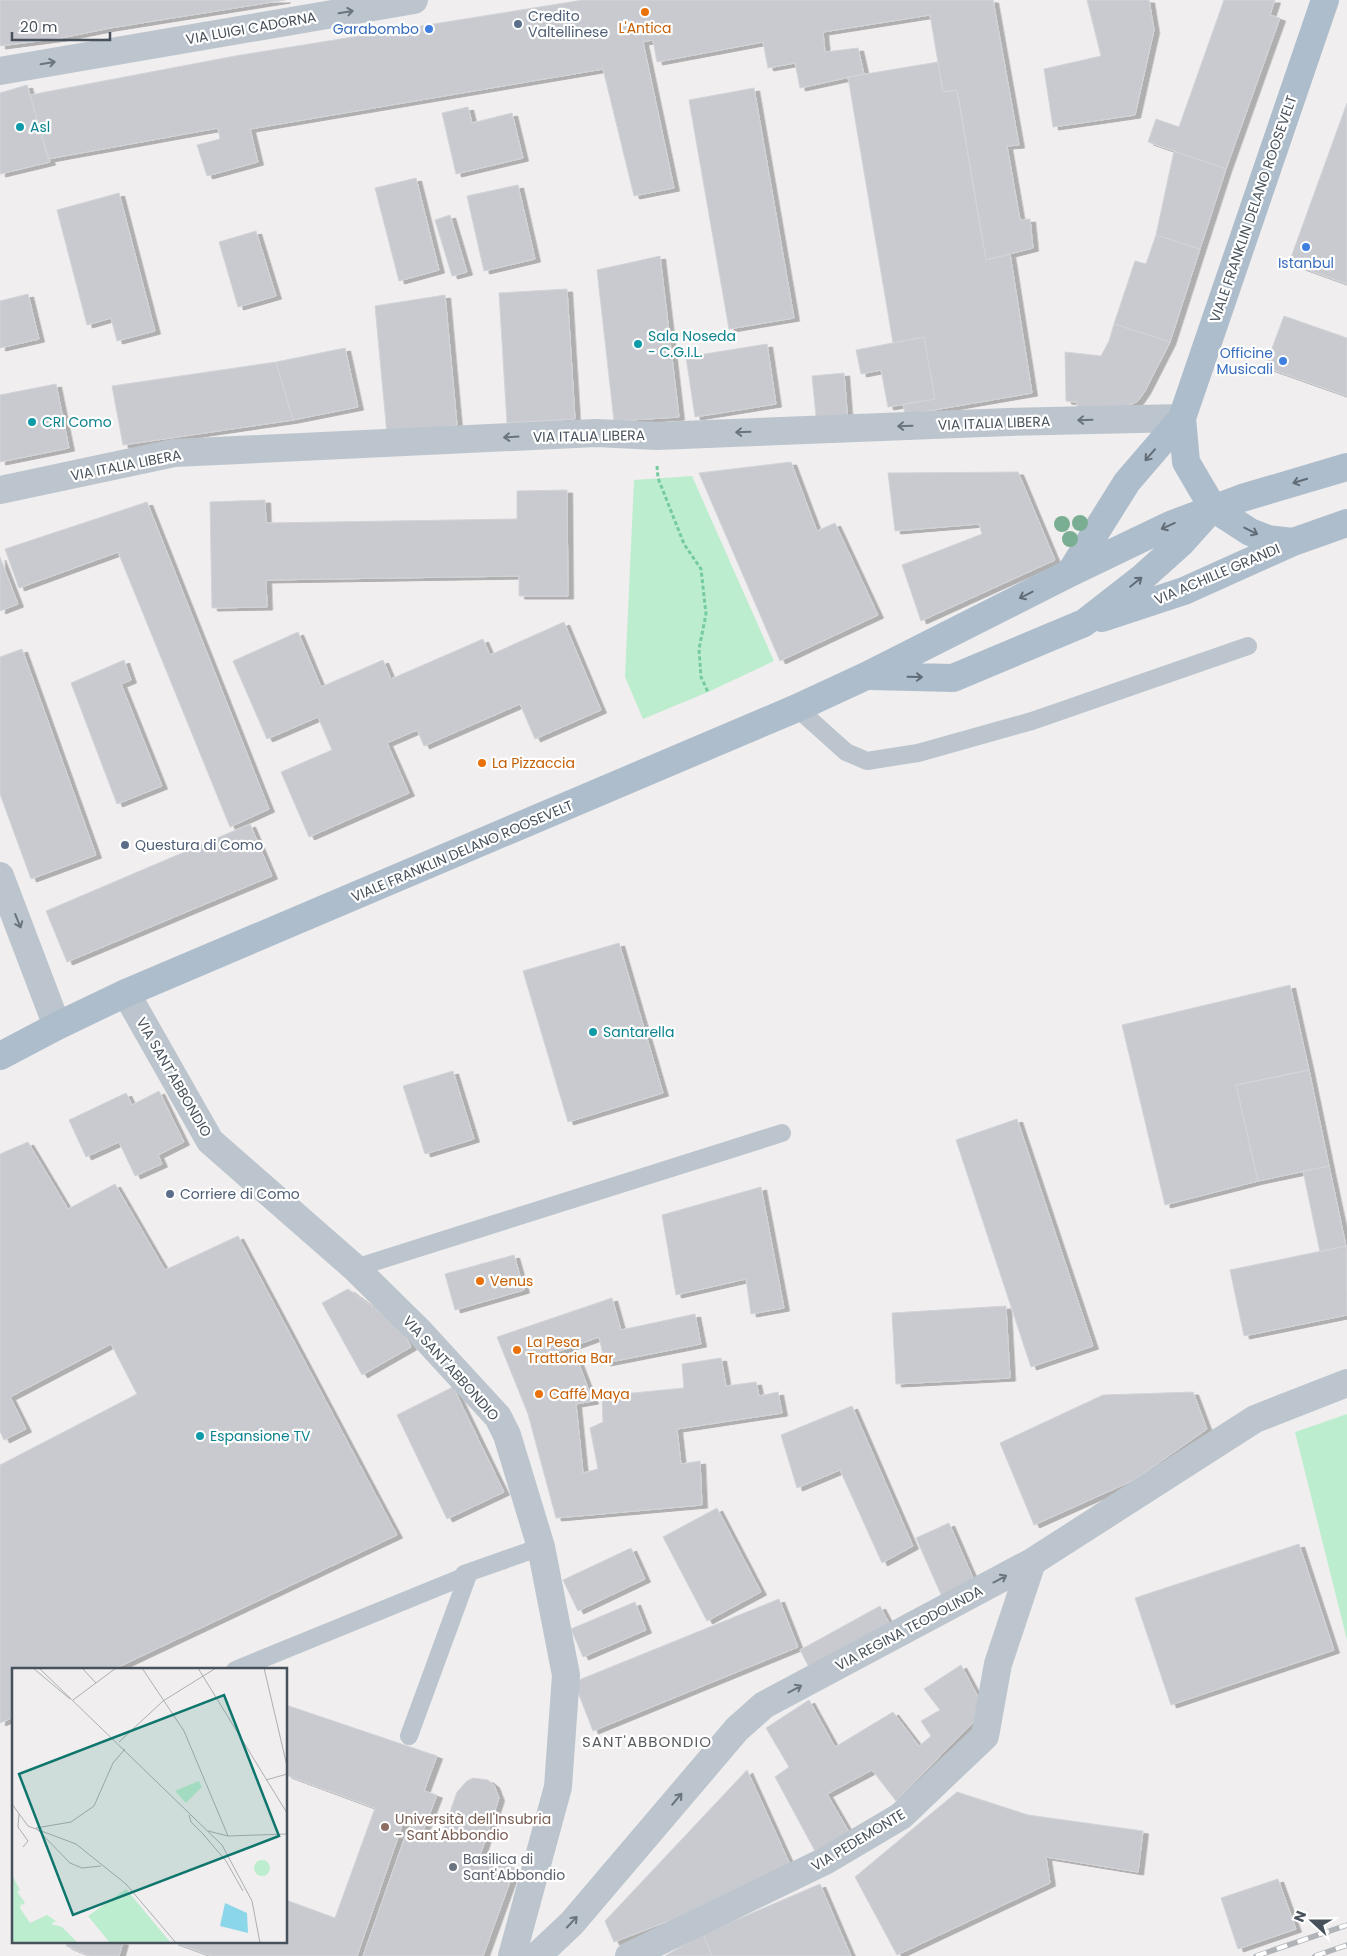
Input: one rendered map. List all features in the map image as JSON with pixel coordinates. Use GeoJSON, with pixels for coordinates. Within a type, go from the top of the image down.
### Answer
{"type":"FeatureCollection","features":[{"type":"Feature","properties":{"kind":"main road","name":"VIALE FRANKLIN DELANO ROOSEVELT"},"geometry":{"type":"LineString","coordinates":[[1070,573],[1127,482],[1182,418],[1324,0]]}},
{"type":"Feature","properties":{"kind":"main road","name":"VIALE FRANKLIN DELANO ROOSEVELT"},"geometry":{"type":"LineString","coordinates":[[1182,418],[1186,462],[1213,508]]}},
{"type":"Feature","properties":{"kind":"main road"},"geometry":{"type":"LineString","coordinates":[[1213,508],[1347,467]]}},
{"type":"Feature","properties":{"kind":"main road","name":"VIALE FRANKLIN DELANO ROOSEVELT"},"geometry":{"type":"LineString","coordinates":[[0,1056],[126,993],[797,708],[866,676],[1070,573],[1170,525],[1213,508]]}},
{"type":"Feature","properties":{"kind":"main road","name":"VIALE FRANKLIN DELANO ROOSEVELT"},"geometry":{"type":"LineString","coordinates":[[866,676],[953,678],[1084,624],[1143,577],[1182,542],[1213,508]]}},
{"type":"Feature","properties":{"kind":"main road","name":"VIA ACHILLE GRANDI"},"geometry":{"type":"LineString","coordinates":[[1213,508],[1250,532],[1268,539],[1293,542]]}},
{"type":"Feature","properties":{"kind":"main road","name":"VIA ACHILLE GRANDI"},"geometry":{"type":"LineString","coordinates":[[1084,624],[1184,591],[1293,542],[1347,523]]}},
{"type":"Feature","properties":{"kind":"street","name":"VIA LUIGI CADORNA"},"geometry":{"type":"LineString","coordinates":[[0,71],[414,0]]}},
{"type":"Feature","properties":{"kind":"street","name":"VIA ITALIA LIBERA"},"geometry":{"type":"LineString","coordinates":[[0,490],[174,453],[596,434],[657,436],[1009,422],[1182,418]]}},
{"type":"Feature","properties":{"kind":"street"},"geometry":{"type":"LineString","coordinates":[[0,876],[57,1026]]}},
{"type":"Feature","properties":{"kind":"street","name":"VIA SANT'ABBONDIO"},"geometry":{"type":"LineString","coordinates":[[126,993],[210,1141],[354,1268],[419,1331],[498,1417],[508,1435],[541,1547],[566,1675],[558,1787],[512,1956]]}},
{"type":"Feature","properties":{"kind":"street","name":"VIA REGINA TEODOLINDA"},"geometry":{"type":"LineString","coordinates":[[537,1956],[572,1923],[737,1729],[764,1705],[1032,1562],[1255,1419],[1347,1384]]}},
{"type":"Feature","properties":{"kind":"street","name":"VIA PEDEMONTE"},"geometry":{"type":"LineString","coordinates":[[629,1956],[825,1861],[902,1816],[985,1736],[998,1664],[1032,1562]]}},
{"type":"Feature","properties":{"kind":"lane"},"geometry":{"type":"LineString","coordinates":[[797,708],[846,752],[867,761],[918,753],[1032,721],[1248,646]]}},
{"type":"Feature","properties":{"kind":"lane"},"geometry":{"type":"LineString","coordinates":[[354,1268],[782,1133]]}},
{"type":"Feature","properties":{"kind":"lane"},"geometry":{"type":"LineString","coordinates":[[468,1575],[464,1574],[541,1547]]}},
{"type":"Feature","properties":{"kind":"lane"},"geometry":{"type":"LineString","coordinates":[[240,1668],[468,1575]]}},
{"type":"Feature","properties":{"kind":"lane"},"geometry":{"type":"LineString","coordinates":[[409,1736],[468,1575]]}},
{"type":"Feature","properties":{"kind":"path"},"geometry":{"type":"LineString","coordinates":[[657,436],[658,478],[684,544],[701,569],[706,614],[699,649],[701,677],[708,692]]}},
{"type":"Feature","properties":{"kind":"green space"},"geometry":{"type":"Polygon","coordinates":[[[692,476],[774,661],[708,692],[643,719],[625,677],[634,480],[692,476]]]}},
{"type":"Feature","properties":{"kind":"green space"},"geometry":{"type":"Polygon","coordinates":[[[1347,1414],[1347,1640],[1295,1432],[1347,1414]]]}},
{"type":"Feature","properties":{"kind":"building"},"geometry":{"type":"Polygon","coordinates":[[[0,0],[285,0],[110,28],[61,38],[0,46],[0,0]]]}},
{"type":"Feature","properties":{"kind":"building"},"geometry":{"type":"Polygon","coordinates":[[[583,0],[993,0],[1019,145],[1007,146],[1020,220],[1030,219],[1033,248],[986,260],[957,90],[943,92],[930,15],[823,32],[825,52],[858,48],[864,74],[800,88],[795,63],[768,68],[763,42],[657,62],[653,40],[643,42],[674,188],[634,196],[603,69],[250,129],[258,162],[207,176],[197,145],[220,139],[218,128],[48,159],[30,95],[235,56],[583,0]]]}},
{"type":"Feature","properties":{"kind":"building"},"geometry":{"type":"Polygon","coordinates":[[[1087,0],[1149,0],[1154,30],[1135,115],[1053,127],[1044,69],[1101,56],[1087,0]]]}},
{"type":"Feature","properties":{"kind":"building"},"geometry":{"type":"Polygon","coordinates":[[[1224,0],[1275,0],[1270,15],[1280,18],[1226,169],[1148,142],[1156,119],[1179,127],[1224,0]]]}},
{"type":"Feature","properties":{"kind":"building"},"geometry":{"type":"Polygon","coordinates":[[[938,62],[943,92],[957,90],[986,260],[1010,254],[1032,393],[905,415],[903,404],[935,399],[924,337],[893,343],[848,77],[938,62]]]}},
{"type":"Feature","properties":{"kind":"building","name":"Asl"},"geometry":{"type":"Polygon","coordinates":[[[27,85],[50,162],[0,174],[0,93],[27,85]]]}},
{"type":"Feature","properties":{"kind":"building"},"geometry":{"type":"Polygon","coordinates":[[[754,88],[794,318],[729,329],[689,100],[754,88]]]}},
{"type":"Feature","properties":{"kind":"building"},"geometry":{"type":"Polygon","coordinates":[[[1347,103],[1347,284],[1289,263],[1347,103]]]}},
{"type":"Feature","properties":{"kind":"building"},"geometry":{"type":"Polygon","coordinates":[[[468,107],[472,123],[512,113],[523,158],[456,174],[442,113],[468,107]]]}},
{"type":"Feature","properties":{"kind":"building"},"geometry":{"type":"Polygon","coordinates":[[[1174,151],[1226,169],[1200,249],[1156,235],[1174,151]]]}},
{"type":"Feature","properties":{"kind":"building"},"geometry":{"type":"Polygon","coordinates":[[[416,178],[439,270],[399,281],[375,188],[416,178]]]}},
{"type":"Feature","properties":{"kind":"building"},"geometry":{"type":"Polygon","coordinates":[[[518,185],[535,259],[484,271],[467,196],[518,185]]]}},
{"type":"Feature","properties":{"kind":"building"},"geometry":{"type":"Polygon","coordinates":[[[119,193],[155,331],[117,341],[111,318],[87,325],[57,210],[119,193]]]}},
{"type":"Feature","properties":{"kind":"building"},"geometry":{"type":"Polygon","coordinates":[[[450,215],[467,272],[452,276],[435,220],[450,215]]]}},
{"type":"Feature","properties":{"kind":"building"},"geometry":{"type":"Polygon","coordinates":[[[256,231],[276,296],[238,307],[219,242],[256,231]]]}},
{"type":"Feature","properties":{"kind":"building"},"geometry":{"type":"Polygon","coordinates":[[[1156,235],[1200,249],[1170,342],[1114,324],[1135,261],[1146,264],[1156,235]]]}},
{"type":"Feature","properties":{"kind":"building","name":"Sala Noseda - C.G.I.L."},"geometry":{"type":"Polygon","coordinates":[[[660,256],[679,417],[614,421],[597,270],[660,256]]]}},
{"type":"Feature","properties":{"kind":"building"},"geometry":{"type":"Polygon","coordinates":[[[567,289],[575,419],[507,423],[499,293],[567,289]]]}},
{"type":"Feature","properties":{"kind":"building"},"geometry":{"type":"Polygon","coordinates":[[[28,294],[39,339],[0,348],[0,301],[28,294]]]}},
{"type":"Feature","properties":{"kind":"building"},"geometry":{"type":"Polygon","coordinates":[[[445,295],[457,425],[387,434],[375,306],[445,295]]]}},
{"type":"Feature","properties":{"kind":"building"},"geometry":{"type":"Polygon","coordinates":[[[1284,316],[1347,338],[1347,396],[1265,367],[1284,316]]]}},
{"type":"Feature","properties":{"kind":"building"},"geometry":{"type":"Polygon","coordinates":[[[1114,324],[1170,342],[1138,401],[1123,408],[1077,414],[1077,402],[1066,401],[1065,352],[1101,356],[1109,341],[1114,324]]]}},
{"type":"Feature","properties":{"kind":"building"},"geometry":{"type":"Polygon","coordinates":[[[924,337],[935,399],[888,407],[881,370],[861,374],[856,350],[924,337]]]}},
{"type":"Feature","properties":{"kind":"building"},"geometry":{"type":"Polygon","coordinates":[[[767,344],[776,404],[695,417],[686,357],[767,344]]]}},
{"type":"Feature","properties":{"kind":"building"},"geometry":{"type":"Polygon","coordinates":[[[345,348],[358,407],[293,420],[276,362],[345,348]]]}},
{"type":"Feature","properties":{"kind":"building"},"geometry":{"type":"Polygon","coordinates":[[[276,362],[293,420],[123,445],[112,386],[276,362]]]}},
{"type":"Feature","properties":{"kind":"building"},"geometry":{"type":"Polygon","coordinates":[[[844,373],[848,423],[817,426],[812,376],[844,373]]]}},
{"type":"Feature","properties":{"kind":"building","name":"CRI Como"},"geometry":{"type":"Polygon","coordinates":[[[56,384],[69,448],[0,462],[0,395],[56,384]]]}},
{"type":"Feature","properties":{"kind":"building"},"geometry":{"type":"Polygon","coordinates":[[[791,462],[817,531],[835,523],[878,615],[780,661],[699,473],[791,462]]]}},
{"type":"Feature","properties":{"kind":"building"},"geometry":{"type":"Polygon","coordinates":[[[1018,472],[1055,560],[921,621],[902,565],[982,534],[979,524],[895,531],[888,473],[1018,472]]]}},
{"type":"Feature","properties":{"kind":"building"},"geometry":{"type":"Polygon","coordinates":[[[567,490],[568,596],[519,596],[519,576],[266,580],[267,607],[212,608],[210,502],[265,500],[266,523],[517,519],[517,491],[567,490]]]}},
{"type":"Feature","properties":{"kind":"building"},"geometry":{"type":"Polygon","coordinates":[[[147,502],[269,809],[230,827],[118,552],[19,588],[5,549],[147,502]]]}},
{"type":"Feature","properties":{"kind":"building"},"geometry":{"type":"Polygon","coordinates":[[[0,557],[18,604],[0,611],[0,557]]]}},
{"type":"Feature","properties":{"kind":"building"},"geometry":{"type":"Polygon","coordinates":[[[564,622],[601,710],[535,739],[520,704],[424,746],[417,730],[387,743],[409,793],[309,837],[281,772],[332,750],[318,717],[267,739],[233,661],[298,632],[321,687],[383,660],[391,679],[483,639],[490,655],[564,622]]]}},
{"type":"Feature","properties":{"kind":"building"},"geometry":{"type":"Polygon","coordinates":[[[22,649],[96,855],[31,879],[0,794],[0,657],[22,649]]]}},
{"type":"Feature","properties":{"kind":"building"},"geometry":{"type":"Polygon","coordinates":[[[124,660],[131,680],[121,684],[162,786],[117,804],[71,683],[124,660]]]}},
{"type":"Feature","properties":{"kind":"building"},"geometry":{"type":"Polygon","coordinates":[[[250,824],[272,876],[67,962],[46,911],[250,824]]]}},
{"type":"Feature","properties":{"kind":"building","name":"Santarella"},"geometry":{"type":"Polygon","coordinates":[[[619,943],[663,1093],[568,1122],[523,971],[619,943]]]}},
{"type":"Feature","properties":{"kind":"building"},"geometry":{"type":"Polygon","coordinates":[[[1290,985],[1309,1070],[1236,1085],[1258,1181],[1165,1205],[1122,1025],[1290,985]]]}},
{"type":"Feature","properties":{"kind":"building"},"geometry":{"type":"Polygon","coordinates":[[[1309,1070],[1329,1166],[1258,1181],[1236,1085],[1309,1070]]]}},
{"type":"Feature","properties":{"kind":"building"},"geometry":{"type":"Polygon","coordinates":[[[453,1071],[474,1139],[425,1154],[403,1086],[453,1071]]]}},
{"type":"Feature","properties":{"kind":"building"},"geometry":{"type":"Polygon","coordinates":[[[159,1091],[184,1142],[158,1155],[162,1164],[135,1176],[119,1142],[86,1157],[69,1120],[126,1093],[132,1105],[159,1091]]]}},
{"type":"Feature","properties":{"kind":"building"},"geometry":{"type":"Polygon","coordinates":[[[1017,1119],[1093,1346],[1031,1367],[956,1140],[1017,1119]]]}},
{"type":"Feature","properties":{"kind":"building","name":"Espansione TV"},"geometry":{"type":"Polygon","coordinates":[[[28,1142],[68,1209],[115,1184],[165,1270],[238,1236],[397,1535],[116,1668],[12,1668],[12,1718],[0,1723],[0,1465],[137,1394],[111,1344],[10,1397],[26,1429],[4,1440],[0,1431],[0,1154],[28,1142]]]}},
{"type":"Feature","properties":{"kind":"building"},"geometry":{"type":"Polygon","coordinates":[[[1329,1166],[1346,1246],[1320,1252],[1303,1171],[1329,1166]]]}},
{"type":"Feature","properties":{"kind":"building"},"geometry":{"type":"Polygon","coordinates":[[[761,1187],[784,1308],[751,1314],[746,1279],[676,1295],[662,1215],[761,1187]]]}},
{"type":"Feature","properties":{"kind":"building"},"geometry":{"type":"Polygon","coordinates":[[[1346,1246],[1347,1315],[1244,1336],[1230,1270],[1346,1246]]]}},
{"type":"Feature","properties":{"kind":"building"},"geometry":{"type":"Polygon","coordinates":[[[514,1255],[524,1290],[455,1310],[445,1274],[514,1255]]]}},
{"type":"Feature","properties":{"kind":"building"},"geometry":{"type":"Polygon","coordinates":[[[348,1289],[401,1328],[411,1347],[362,1375],[322,1303],[348,1289]]]}},
{"type":"Feature","properties":{"kind":"building"},"geometry":{"type":"Polygon","coordinates":[[[612,1298],[621,1330],[695,1314],[701,1344],[605,1363],[599,1337],[551,1354],[555,1366],[577,1359],[593,1401],[576,1404],[583,1473],[598,1469],[590,1428],[603,1422],[602,1396],[684,1388],[682,1364],[721,1358],[726,1386],[756,1382],[759,1396],[778,1392],[782,1413],[677,1429],[681,1464],[700,1461],[702,1505],[556,1518],[528,1414],[497,1337],[612,1298]]]}},
{"type":"Feature","properties":{"kind":"building"},"geometry":{"type":"Polygon","coordinates":[[[1006,1306],[1010,1378],[896,1384],[892,1313],[1006,1306]]]}},
{"type":"Feature","properties":{"kind":"building"},"geometry":{"type":"Polygon","coordinates":[[[453,1387],[504,1492],[447,1519],[397,1415],[453,1387]]]}},
{"type":"Feature","properties":{"kind":"building"},"geometry":{"type":"Polygon","coordinates":[[[1193,1392],[1207,1429],[1134,1480],[1034,1525],[1000,1443],[1103,1395],[1193,1392]]]}},
{"type":"Feature","properties":{"kind":"building"},"geometry":{"type":"Polygon","coordinates":[[[852,1406],[913,1546],[882,1563],[840,1470],[797,1488],[781,1435],[852,1406]]]}},
{"type":"Feature","properties":{"kind":"building"},"geometry":{"type":"Polygon","coordinates":[[[717,1508],[761,1592],[707,1621],[663,1537],[717,1508]]]}},
{"type":"Feature","properties":{"kind":"building"},"geometry":{"type":"Polygon","coordinates":[[[949,1523],[976,1585],[943,1599],[916,1538],[949,1523]]]}},
{"type":"Feature","properties":{"kind":"building"},"geometry":{"type":"Polygon","coordinates":[[[1299,1544],[1334,1650],[1171,1705],[1135,1598],[1299,1544]]]}},
{"type":"Feature","properties":{"kind":"building"},"geometry":{"type":"Polygon","coordinates":[[[631,1548],[645,1579],[578,1611],[563,1580],[631,1548]]]}},
{"type":"Feature","properties":{"kind":"building"},"geometry":{"type":"Polygon","coordinates":[[[779,1599],[798,1647],[593,1731],[574,1682],[779,1599]]]}},
{"type":"Feature","properties":{"kind":"building"},"geometry":{"type":"Polygon","coordinates":[[[635,1602],[646,1630],[583,1657],[571,1629],[635,1602]]]}},
{"type":"Feature","properties":{"kind":"building"},"geometry":{"type":"Polygon","coordinates":[[[880,1606],[892,1629],[812,1673],[800,1650],[880,1606]]]}},
{"type":"Feature","properties":{"kind":"building"},"geometry":{"type":"Polygon","coordinates":[[[961,1665],[985,1710],[896,1801],[872,1770],[827,1794],[849,1832],[815,1851],[775,1777],[789,1767],[766,1728],[809,1700],[835,1747],[893,1712],[919,1746],[931,1736],[921,1721],[940,1710],[924,1689],[961,1665]]]}},
{"type":"Feature","properties":{"kind":"building","name":"Università dell'Insubria - Sant'Abbondio"},"geometry":{"type":"Polygon","coordinates":[[[288,1706],[437,1756],[424,1791],[437,1795],[423,1831],[403,1823],[357,1956],[212,1956],[179,1944],[288,1944],[288,1901],[335,1918],[375,1808],[288,1776],[288,1706]]]}},
{"type":"Feature","properties":{"kind":"building"},"geometry":{"type":"Polygon","coordinates":[[[747,1770],[794,1873],[614,1942],[605,1921],[747,1770]]]}},
{"type":"Feature","properties":{"kind":"building","name":"Basilica di Sant'Abbondio"},"geometry":{"type":"Polygon","coordinates":[[[473,1778],[488,1780],[494,1785],[499,1798],[480,1856],[515,1868],[483,1956],[363,1956],[407,1831],[439,1843],[457,1792],[467,1781],[473,1778]]]}},
{"type":"Feature","properties":{"kind":"building"},"geometry":{"type":"Polygon","coordinates":[[[957,1792],[1028,1815],[1143,1831],[1138,1872],[1046,1857],[1050,1883],[897,1955],[855,1877],[957,1792]]]}},
{"type":"Feature","properties":{"kind":"building"},"geometry":{"type":"Polygon","coordinates":[[[1278,1879],[1296,1929],[1238,1949],[1221,1898],[1278,1879]]]}},
{"type":"Feature","properties":{"kind":"building"},"geometry":{"type":"Polygon","coordinates":[[[820,1884],[851,1956],[712,1956],[703,1934],[820,1884]]]}},
{"type":"Feature","properties":{"kind":"building"},"geometry":{"type":"Polygon","coordinates":[[[703,1934],[712,1956],[665,1956],[703,1934]]]}},
{"type":"Feature","properties":{"kind":"building"},"geometry":{"type":"Polygon","coordinates":[[[67,1944],[122,1944],[119,1956],[91,1956],[66,1946],[67,1944]]]}},
{"type":"Feature","properties":{"kind":"railway"},"geometry":{"type":"LineString","coordinates":[[1256,1956],[1347,1925]]}},
{"type":"Feature","properties":{"kind":"railway"},"geometry":{"type":"LineString","coordinates":[[1315,1956],[1347,1945]]}},
{"type":"Feature","properties":{"kind":"place","name":"L'Antica"},"geometry":{"type":"Point","coordinates":[645,12]}},
{"type":"Feature","properties":{"kind":"place","name":"Credito Valtellinese"},"geometry":{"type":"Point","coordinates":[518,24]}},
{"type":"Feature","properties":{"kind":"place","name":"Garabombo"},"geometry":{"type":"Point","coordinates":[429,29]}},
{"type":"Feature","properties":{"kind":"place","name":"Asl"},"geometry":{"type":"Point","coordinates":[20,127]}},
{"type":"Feature","properties":{"kind":"place","name":"Istanbul"},"geometry":{"type":"Point","coordinates":[1306,247]}},
{"type":"Feature","properties":{"kind":"place","name":"Sala Noseda - C.G.I.L."},"geometry":{"type":"Point","coordinates":[638,344]}},
{"type":"Feature","properties":{"kind":"place","name":"Officine Musicali"},"geometry":{"type":"Point","coordinates":[1283,361]}},
{"type":"Feature","properties":{"kind":"place","name":"CRI Como"},"geometry":{"type":"Point","coordinates":[32,422]}},
{"type":"Feature","properties":{"kind":"place","name":"La Pizzaccia"},"geometry":{"type":"Point","coordinates":[482,763]}},
{"type":"Feature","properties":{"kind":"place","name":"Questura di Como"},"geometry":{"type":"Point","coordinates":[125,845]}},
{"type":"Feature","properties":{"kind":"place","name":"Santarella"},"geometry":{"type":"Point","coordinates":[593,1032]}},
{"type":"Feature","properties":{"kind":"place","name":"Corriere di Como"},"geometry":{"type":"Point","coordinates":[170,1194]}},
{"type":"Feature","properties":{"kind":"place","name":"Venus"},"geometry":{"type":"Point","coordinates":[480,1281]}},
{"type":"Feature","properties":{"kind":"place","name":"La Pesa Trattoria Bar"},"geometry":{"type":"Point","coordinates":[517,1350]}},
{"type":"Feature","properties":{"kind":"place","name":"Caffé Maya"},"geometry":{"type":"Point","coordinates":[539,1394]}},
{"type":"Feature","properties":{"kind":"place","name":"Espansione TV"},"geometry":{"type":"Point","coordinates":[200,1436]}},
{"type":"Feature","properties":{"kind":"place","name":"Università dell'Insubria - Sant'Abbondio"},"geometry":{"type":"Point","coordinates":[385,1827]}},
{"type":"Feature","properties":{"kind":"place","name":"Basilica di Sant'Abbondio"},"geometry":{"type":"Point","coordinates":[453,1867]}},
{"type":"Feature","properties":{"kind":"district","name":"SANT'ABBONDIO"},"geometry":{"type":"Point","coordinates":[647,1741]}}]}
